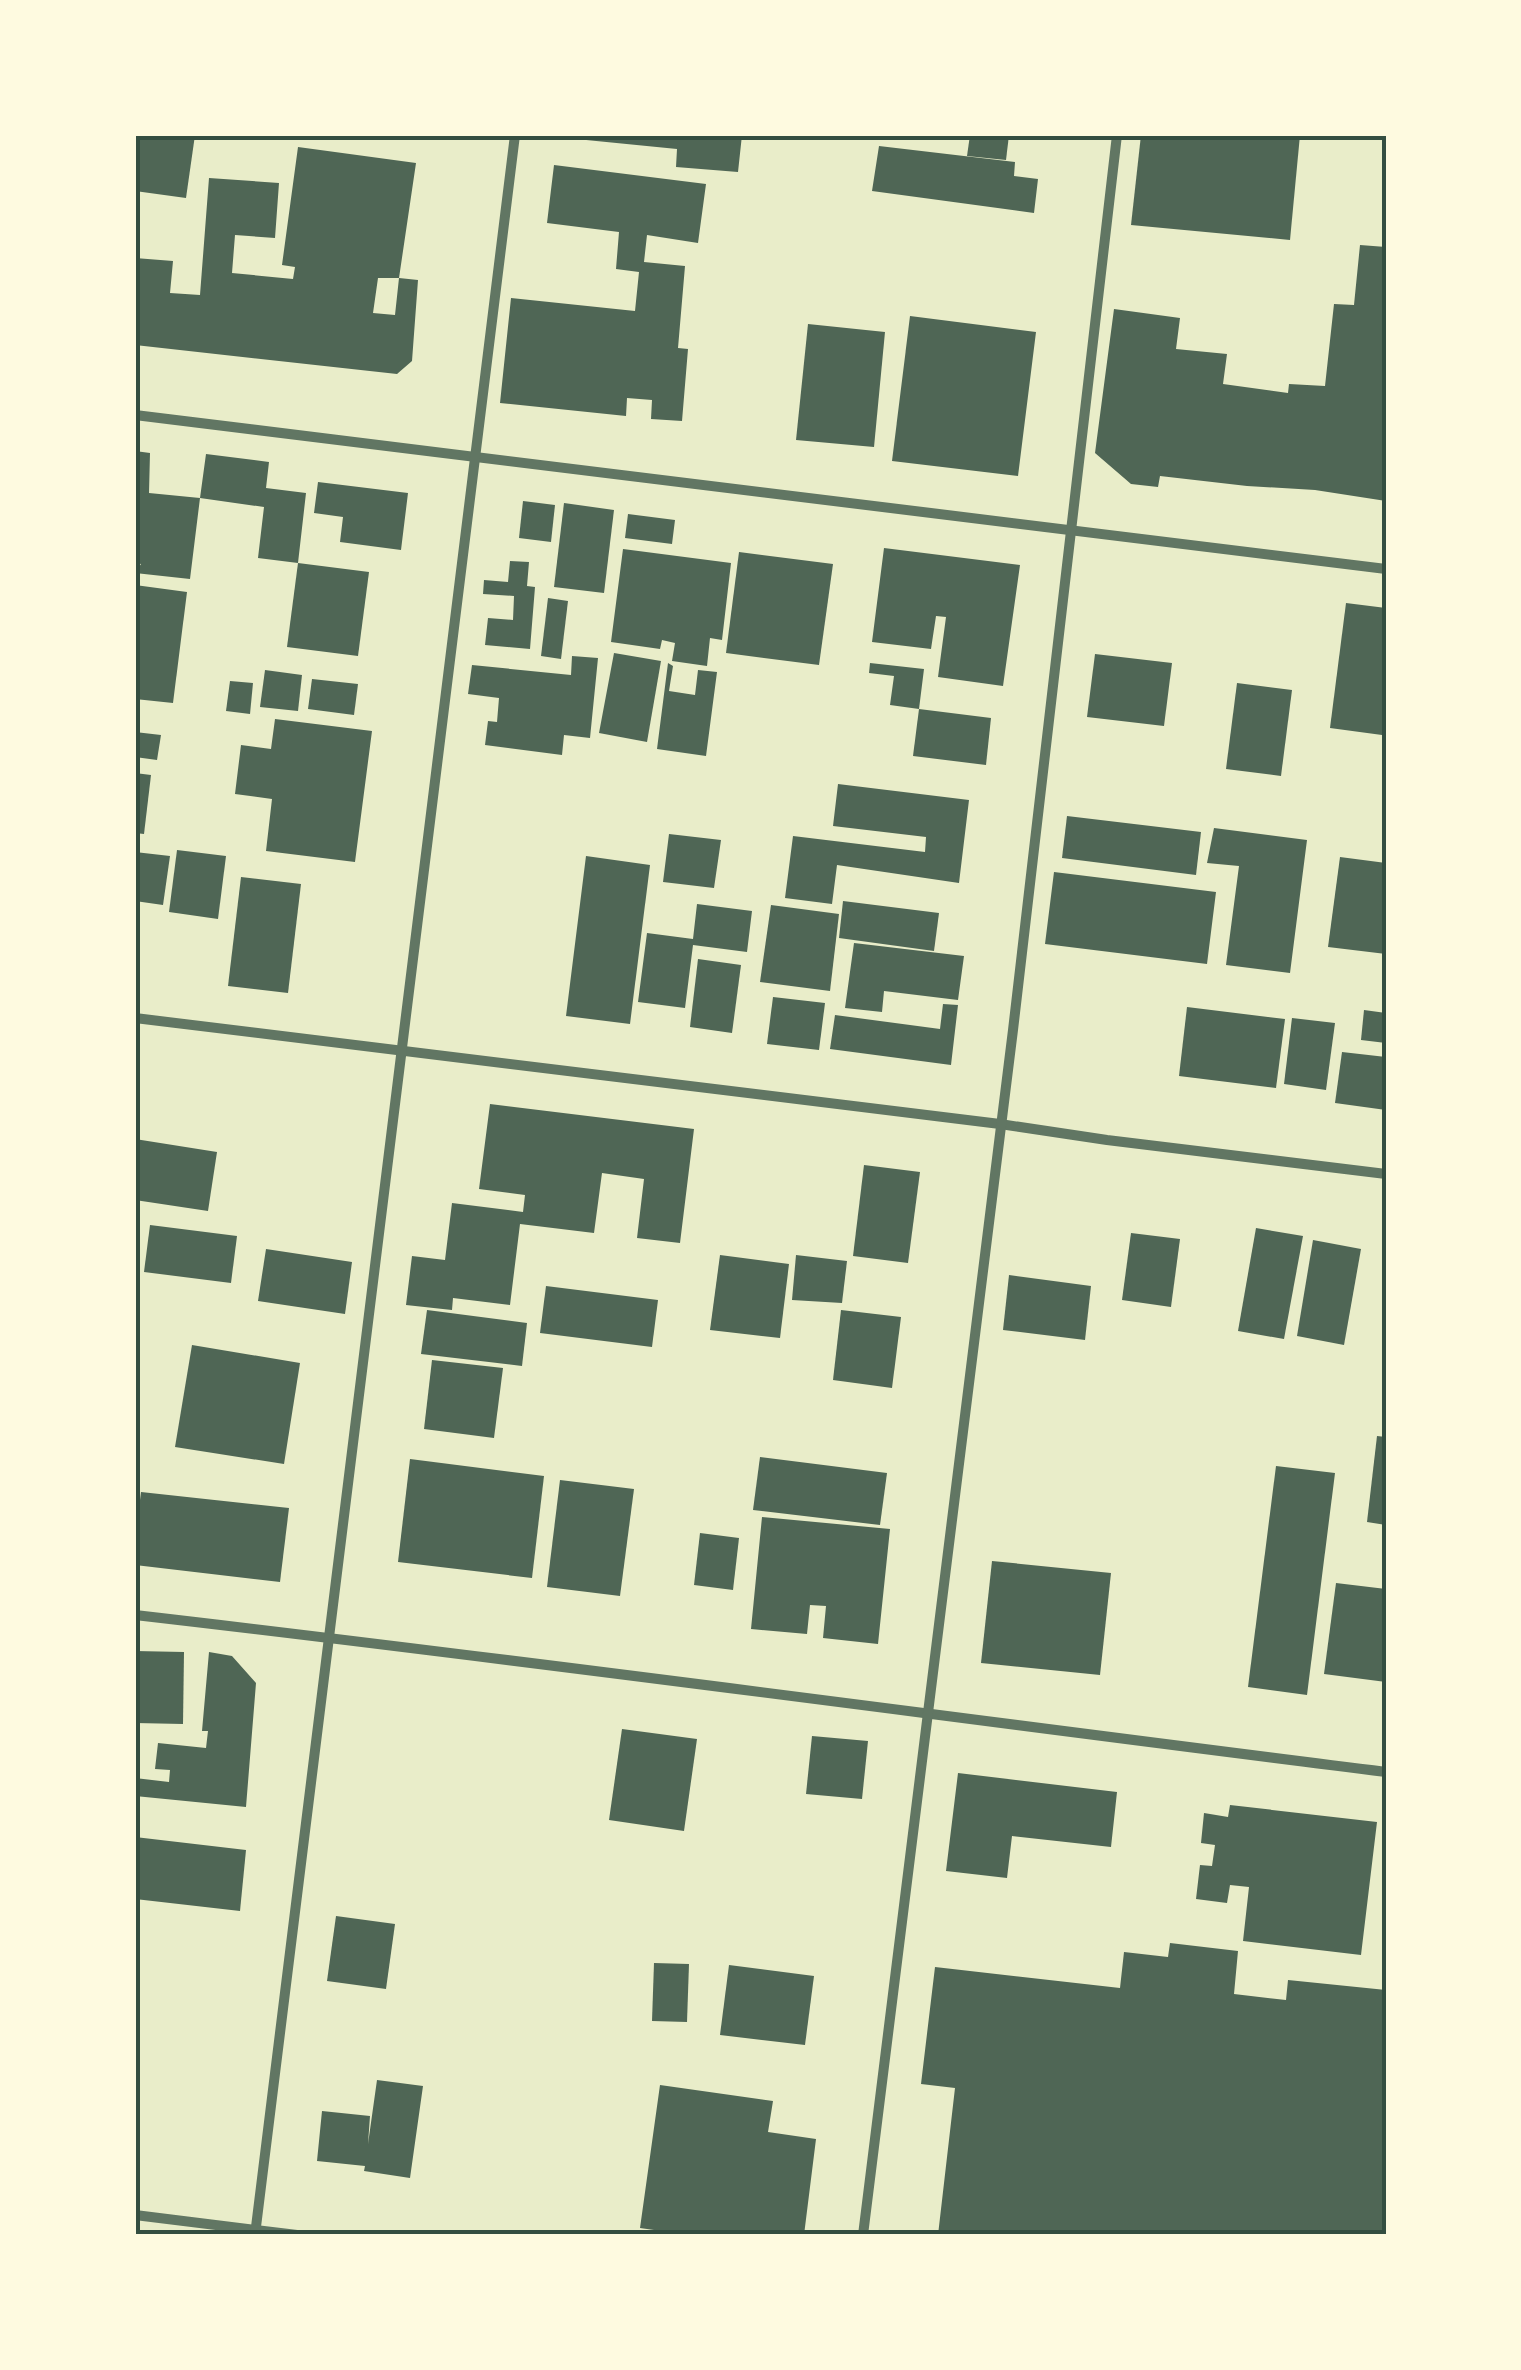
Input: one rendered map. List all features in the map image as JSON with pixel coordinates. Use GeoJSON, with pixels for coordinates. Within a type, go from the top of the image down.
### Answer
{"type":"FeatureCollection","features":[{"type":"Feature","properties":{"kind":"street"},"geometry":{"type":"LineString","coordinates":[[255,2232],[515,135]]}},
{"type":"Feature","properties":{"kind":"street"},"geometry":{"type":"LineString","coordinates":[[863,2235],[1117,135]]}},
{"type":"Feature","properties":{"kind":"street"},"geometry":{"type":"LineString","coordinates":[[135,415],[1386,568]]}},
{"type":"Feature","properties":{"kind":"street"},"geometry":{"type":"LineString","coordinates":[[135,1018],[1386,1174]]}},
{"type":"Feature","properties":{"kind":"street"},"geometry":{"type":"LineString","coordinates":[[135,1615],[1386,1772]]}},
{"type":"Feature","properties":{"kind":"street"},"geometry":{"type":"LineString","coordinates":[[135,2214],[297,2235]]}},
{"type":"Feature","properties":{"kind":"building"},"geometry":{"type":"Polygon","coordinates":[[[135,135],[195,135],[186,198],[135,191],[135,135]]]}},
{"type":"Feature","properties":{"kind":"building"},"geometry":{"type":"Polygon","coordinates":[[[566,135],[742,135],[738,172],[676,167],[677,149],[566,135]]]}},
{"type":"Feature","properties":{"kind":"building"},"geometry":{"type":"Polygon","coordinates":[[[970,135],[1009,135],[1006,160],[967,156],[970,135]]]}},
{"type":"Feature","properties":{"kind":"building"},"geometry":{"type":"Polygon","coordinates":[[[1141,135],[1300,135],[1290,240],[1131,225],[1141,135]]]}},
{"type":"Feature","properties":{"kind":"building"},"geometry":{"type":"Polygon","coordinates":[[[879,146],[1015,162],[1014,176],[1038,179],[1034,213],[872,191],[879,146]]]}},
{"type":"Feature","properties":{"kind":"building"},"geometry":{"type":"Polygon","coordinates":[[[298,147],[416,163],[399,278],[418,280],[412,361],[397,374],[135,345],[135,258],[173,261],[170,293],[200,295],[209,178],[279,183],[275,238],[235,235],[232,273],[293,279],[295,267],[282,265],[298,147]],[[378,278],[373,313],[395,315],[399,278],[378,278]]]}},
{"type":"Feature","properties":{"kind":"building"},"geometry":{"type":"Polygon","coordinates":[[[554,165],[706,184],[698,243],[647,235],[644,262],[685,266],[678,348],[688,349],[682,421],[651,419],[652,400],[627,398],[626,416],[500,403],[511,298],[635,311],[639,272],[616,269],[619,232],[547,223],[554,165]]]}},
{"type":"Feature","properties":{"kind":"building"},"geometry":{"type":"Polygon","coordinates":[[[1360,245],[1386,247],[1386,501],[1315,490],[1160,476],[1158,487],[1131,484],[1095,453],[1114,309],[1180,318],[1176,349],[1227,354],[1223,384],[1288,393],[1289,384],[1325,386],[1334,304],[1354,305],[1360,245]]]}},
{"type":"Feature","properties":{"kind":"building"},"geometry":{"type":"Polygon","coordinates":[[[910,316],[1036,332],[1018,476],[892,461],[910,316]]]}},
{"type":"Feature","properties":{"kind":"building"},"geometry":{"type":"Polygon","coordinates":[[[808,324],[885,332],[874,447],[796,440],[808,324]]]}},
{"type":"Feature","properties":{"kind":"building"},"geometry":{"type":"Polygon","coordinates":[[[135,451],[150,453],[149,493],[200,498],[190,579],[135,573],[141,564],[135,563],[135,451]]]}},
{"type":"Feature","properties":{"kind":"building"},"geometry":{"type":"Polygon","coordinates":[[[206,454],[269,462],[266,488],[306,493],[298,563],[258,558],[264,507],[200,498],[206,454]]]}},
{"type":"Feature","properties":{"kind":"building"},"geometry":{"type":"Polygon","coordinates":[[[318,482],[408,493],[401,550],[340,542],[343,517],[314,513],[318,482]]]}},
{"type":"Feature","properties":{"kind":"building"},"geometry":{"type":"Polygon","coordinates":[[[523,501],[555,505],[551,542],[519,538],[523,501]]]}},
{"type":"Feature","properties":{"kind":"building"},"geometry":{"type":"Polygon","coordinates":[[[564,503],[614,510],[604,593],[554,587],[564,503]]]}},
{"type":"Feature","properties":{"kind":"building"},"geometry":{"type":"Polygon","coordinates":[[[628,514],[675,520],[672,544],[625,538],[628,514]]]}},
{"type":"Feature","properties":{"kind":"building"},"geometry":{"type":"Polygon","coordinates":[[[884,548],[1020,565],[1003,686],[938,677],[946,617],[936,616],[931,649],[872,642],[884,548]]]}},
{"type":"Feature","properties":{"kind":"building"},"geometry":{"type":"Polygon","coordinates":[[[623,549],[731,563],[722,640],[710,638],[707,666],[672,661],[675,643],[662,640],[660,649],[611,642],[623,549]]]}},
{"type":"Feature","properties":{"kind":"building"},"geometry":{"type":"Polygon","coordinates":[[[739,552],[833,564],[819,665],[726,653],[739,552]]]}},
{"type":"Feature","properties":{"kind":"building"},"geometry":{"type":"Polygon","coordinates":[[[510,561],[529,562],[527,586],[535,587],[530,649],[485,645],[488,618],[513,620],[514,596],[483,594],[484,580],[508,582],[510,561]]]}},
{"type":"Feature","properties":{"kind":"building"},"geometry":{"type":"Polygon","coordinates":[[[298,563],[369,572],[358,656],[287,647],[298,563]]]}},
{"type":"Feature","properties":{"kind":"building"},"geometry":{"type":"Polygon","coordinates":[[[135,585],[187,592],[173,703],[135,699],[135,585]]]}},
{"type":"Feature","properties":{"kind":"building"},"geometry":{"type":"Polygon","coordinates":[[[548,598],[568,601],[561,659],[541,656],[548,598]]]}},
{"type":"Feature","properties":{"kind":"building"},"geometry":{"type":"Polygon","coordinates":[[[1346,603],[1386,608],[1382,735],[1330,728],[1346,603]]]}},
{"type":"Feature","properties":{"kind":"building"},"geometry":{"type":"Polygon","coordinates":[[[614,653],[661,661],[647,742],[599,733],[614,653]]]}},
{"type":"Feature","properties":{"kind":"building"},"geometry":{"type":"Polygon","coordinates":[[[1095,654],[1172,663],[1164,726],[1087,717],[1095,654]]]}},
{"type":"Feature","properties":{"kind":"building"},"geometry":{"type":"Polygon","coordinates":[[[572,656],[598,658],[590,738],[564,735],[562,755],[485,745],[488,721],[497,722],[499,698],[468,694],[472,665],[571,675],[572,656]]]}},
{"type":"Feature","properties":{"kind":"building"},"geometry":{"type":"Polygon","coordinates":[[[668,663],[673,666],[669,691],[695,695],[698,670],[717,672],[706,756],[657,749],[668,663]]]}},
{"type":"Feature","properties":{"kind":"building"},"geometry":{"type":"Polygon","coordinates":[[[870,663],[924,669],[919,709],[890,705],[894,676],[869,673],[870,663]]]}},
{"type":"Feature","properties":{"kind":"building"},"geometry":{"type":"Polygon","coordinates":[[[265,670],[302,675],[298,711],[260,707],[265,670]]]}},
{"type":"Feature","properties":{"kind":"building"},"geometry":{"type":"Polygon","coordinates":[[[312,679],[358,684],[354,715],[308,709],[312,679]]]}},
{"type":"Feature","properties":{"kind":"building"},"geometry":{"type":"Polygon","coordinates":[[[230,681],[253,683],[250,714],[226,711],[230,681]]]}},
{"type":"Feature","properties":{"kind":"building"},"geometry":{"type":"Polygon","coordinates":[[[1237,683],[1292,690],[1281,776],[1226,769],[1237,683]]]}},
{"type":"Feature","properties":{"kind":"building"},"geometry":{"type":"Polygon","coordinates":[[[919,709],[991,718],[986,765],[913,756],[919,709]]]}},
{"type":"Feature","properties":{"kind":"building"},"geometry":{"type":"Polygon","coordinates":[[[275,719],[372,731],[355,862],[266,851],[272,799],[235,794],[241,745],[271,749],[275,719]]]}},
{"type":"Feature","properties":{"kind":"building"},"geometry":{"type":"Polygon","coordinates":[[[135,732],[161,735],[157,760],[135,757],[135,732]]]}},
{"type":"Feature","properties":{"kind":"building"},"geometry":{"type":"Polygon","coordinates":[[[135,773],[151,775],[144,834],[135,833],[135,773]]]}},
{"type":"Feature","properties":{"kind":"building"},"geometry":{"type":"Polygon","coordinates":[[[838,784],[969,800],[959,883],[837,865],[832,904],[785,898],[793,836],[925,852],[926,837],[833,826],[838,784]]]}},
{"type":"Feature","properties":{"kind":"building"},"geometry":{"type":"Polygon","coordinates":[[[1067,816],[1201,832],[1196,875],[1062,858],[1067,816]]]}},
{"type":"Feature","properties":{"kind":"building"},"geometry":{"type":"Polygon","coordinates":[[[1214,828],[1307,840],[1290,973],[1226,965],[1239,866],[1207,863],[1214,828]]]}},
{"type":"Feature","properties":{"kind":"building"},"geometry":{"type":"Polygon","coordinates":[[[669,834],[721,840],[714,888],[663,882],[669,834]]]}},
{"type":"Feature","properties":{"kind":"building"},"geometry":{"type":"Polygon","coordinates":[[[177,850],[226,856],[218,919],[169,912],[177,850]]]}},
{"type":"Feature","properties":{"kind":"building"},"geometry":{"type":"Polygon","coordinates":[[[135,852],[170,856],[163,905],[135,901],[135,852]]]}},
{"type":"Feature","properties":{"kind":"building"},"geometry":{"type":"Polygon","coordinates":[[[586,856],[650,865],[630,1024],[566,1016],[586,856]]]}},
{"type":"Feature","properties":{"kind":"building"},"geometry":{"type":"Polygon","coordinates":[[[1340,857],[1386,863],[1386,954],[1328,947],[1340,857]]]}},
{"type":"Feature","properties":{"kind":"building"},"geometry":{"type":"Polygon","coordinates":[[[1054,872],[1216,892],[1207,964],[1045,944],[1054,872]]]}},
{"type":"Feature","properties":{"kind":"building"},"geometry":{"type":"Polygon","coordinates":[[[241,877],[301,884],[288,993],[228,986],[241,877]]]}},
{"type":"Feature","properties":{"kind":"building"},"geometry":{"type":"Polygon","coordinates":[[[843,901],[939,913],[934,951],[839,938],[843,901]]]}},
{"type":"Feature","properties":{"kind":"building"},"geometry":{"type":"Polygon","coordinates":[[[697,904],[752,911],[747,952],[693,945],[685,1008],[638,1002],[647,933],[693,939],[697,904]]]}},
{"type":"Feature","properties":{"kind":"building"},"geometry":{"type":"Polygon","coordinates":[[[771,905],[839,914],[830,991],[760,982],[771,905]]]}},
{"type":"Feature","properties":{"kind":"building"},"geometry":{"type":"Polygon","coordinates":[[[854,943],[964,956],[958,1000],[884,991],[882,1012],[845,1008],[854,943]]]}},
{"type":"Feature","properties":{"kind":"building"},"geometry":{"type":"Polygon","coordinates":[[[698,959],[741,965],[732,1033],[690,1027],[698,959]]]}},
{"type":"Feature","properties":{"kind":"building"},"geometry":{"type":"Polygon","coordinates":[[[773,997],[825,1003],[819,1050],[767,1044],[773,997]]]}},
{"type":"Feature","properties":{"kind":"building"},"geometry":{"type":"Polygon","coordinates":[[[943,1004],[958,1005],[951,1065],[830,1049],[835,1015],[940,1029],[943,1004]]]}},
{"type":"Feature","properties":{"kind":"building"},"geometry":{"type":"Polygon","coordinates":[[[1187,1007],[1285,1019],[1276,1088],[1179,1076],[1187,1007]]]}},
{"type":"Feature","properties":{"kind":"building"},"geometry":{"type":"Polygon","coordinates":[[[1364,1010],[1386,1013],[1386,1043],[1361,1040],[1364,1010]]]}},
{"type":"Feature","properties":{"kind":"building"},"geometry":{"type":"Polygon","coordinates":[[[1292,1018],[1335,1023],[1326,1090],[1284,1084],[1292,1018]]]}},
{"type":"Feature","properties":{"kind":"building"},"geometry":{"type":"Polygon","coordinates":[[[1342,1052],[1386,1057],[1386,1110],[1335,1103],[1342,1052]]]}},
{"type":"Feature","properties":{"kind":"building"},"geometry":{"type":"Polygon","coordinates":[[[490,1104],[694,1129],[680,1243],[637,1238],[644,1179],[602,1173],[594,1233],[520,1224],[510,1305],[453,1298],[452,1310],[406,1305],[412,1256],[445,1260],[452,1203],[523,1212],[525,1195],[479,1189],[490,1104]]]}},
{"type":"Feature","properties":{"kind":"building"},"geometry":{"type":"Polygon","coordinates":[[[135,1139],[217,1152],[208,1211],[135,1200],[135,1139]]]}},
{"type":"Feature","properties":{"kind":"building"},"geometry":{"type":"Polygon","coordinates":[[[864,1165],[920,1172],[908,1263],[853,1256],[864,1165]]]}},
{"type":"Feature","properties":{"kind":"building"},"geometry":{"type":"Polygon","coordinates":[[[150,1225],[237,1236],[231,1283],[144,1272],[150,1225]]]}},
{"type":"Feature","properties":{"kind":"building"},"geometry":{"type":"Polygon","coordinates":[[[1256,1228],[1303,1236],[1284,1339],[1238,1331],[1256,1228]]]}},
{"type":"Feature","properties":{"kind":"building"},"geometry":{"type":"Polygon","coordinates":[[[1131,1233],[1180,1239],[1171,1307],[1122,1300],[1131,1233]]]}},
{"type":"Feature","properties":{"kind":"building"},"geometry":{"type":"Polygon","coordinates":[[[1313,1240],[1361,1249],[1344,1345],[1297,1336],[1313,1240]]]}},
{"type":"Feature","properties":{"kind":"building"},"geometry":{"type":"Polygon","coordinates":[[[266,1249],[352,1262],[345,1314],[258,1301],[266,1249]]]}},
{"type":"Feature","properties":{"kind":"building"},"geometry":{"type":"Polygon","coordinates":[[[720,1255],[789,1264],[780,1338],[710,1330],[720,1255]]]}},
{"type":"Feature","properties":{"kind":"building"},"geometry":{"type":"Polygon","coordinates":[[[796,1255],[847,1261],[842,1303],[792,1300],[796,1255]]]}},
{"type":"Feature","properties":{"kind":"building"},"geometry":{"type":"Polygon","coordinates":[[[1009,1275],[1091,1286],[1085,1340],[1003,1330],[1009,1275]]]}},
{"type":"Feature","properties":{"kind":"building"},"geometry":{"type":"Polygon","coordinates":[[[546,1286],[658,1300],[652,1347],[540,1333],[546,1286]]]}},
{"type":"Feature","properties":{"kind":"building"},"geometry":{"type":"Polygon","coordinates":[[[427,1310],[527,1323],[522,1366],[421,1354],[427,1310]]]}},
{"type":"Feature","properties":{"kind":"building"},"geometry":{"type":"Polygon","coordinates":[[[841,1310],[901,1317],[892,1388],[833,1380],[841,1310]]]}},
{"type":"Feature","properties":{"kind":"building"},"geometry":{"type":"Polygon","coordinates":[[[192,1345],[300,1363],[284,1464],[175,1447],[192,1345]]]}},
{"type":"Feature","properties":{"kind":"building"},"geometry":{"type":"Polygon","coordinates":[[[432,1360],[503,1368],[494,1438],[424,1429],[432,1360]]]}},
{"type":"Feature","properties":{"kind":"building"},"geometry":{"type":"Polygon","coordinates":[[[1377,1436],[1386,1437],[1386,1525],[1367,1522],[1377,1436]]]}},
{"type":"Feature","properties":{"kind":"building"},"geometry":{"type":"Polygon","coordinates":[[[760,1457],[887,1473],[880,1525],[753,1510],[760,1457]]]}},
{"type":"Feature","properties":{"kind":"building"},"geometry":{"type":"Polygon","coordinates":[[[410,1459],[544,1476],[532,1578],[398,1562],[410,1459]]]}},
{"type":"Feature","properties":{"kind":"building"},"geometry":{"type":"Polygon","coordinates":[[[1276,1466],[1335,1473],[1307,1695],[1248,1687],[1276,1466]]]}},
{"type":"Feature","properties":{"kind":"building"},"geometry":{"type":"Polygon","coordinates":[[[560,1480],[634,1489],[620,1596],[547,1587],[560,1480]]]}},
{"type":"Feature","properties":{"kind":"building"},"geometry":{"type":"Polygon","coordinates":[[[141,1492],[289,1508],[280,1582],[135,1565],[141,1492]]]}},
{"type":"Feature","properties":{"kind":"building"},"geometry":{"type":"Polygon","coordinates":[[[762,1517],[890,1529],[878,1644],[823,1638],[826,1606],[810,1605],[807,1634],[751,1629],[762,1517]]]}},
{"type":"Feature","properties":{"kind":"building"},"geometry":{"type":"Polygon","coordinates":[[[700,1533],[739,1538],[733,1590],[694,1585],[700,1533]]]}},
{"type":"Feature","properties":{"kind":"building"},"geometry":{"type":"Polygon","coordinates":[[[992,1561],[1111,1573],[1100,1675],[981,1663],[992,1561]]]}},
{"type":"Feature","properties":{"kind":"building"},"geometry":{"type":"Polygon","coordinates":[[[1336,1583],[1386,1589],[1386,1682],[1324,1674],[1336,1583]]]}},
{"type":"Feature","properties":{"kind":"building"},"geometry":{"type":"Polygon","coordinates":[[[135,1651],[184,1652],[183,1724],[135,1723],[135,1651]]]}},
{"type":"Feature","properties":{"kind":"building"},"geometry":{"type":"Polygon","coordinates":[[[209,1652],[232,1656],[256,1683],[246,1807],[135,1796],[135,1778],[169,1782],[170,1770],[155,1769],[158,1743],[206,1748],[208,1731],[202,1731],[209,1652]]]}},
{"type":"Feature","properties":{"kind":"building"},"geometry":{"type":"Polygon","coordinates":[[[622,1729],[697,1739],[684,1831],[609,1820],[622,1729]]]}},
{"type":"Feature","properties":{"kind":"building"},"geometry":{"type":"Polygon","coordinates":[[[812,1736],[868,1741],[862,1799],[806,1794],[812,1736]]]}},
{"type":"Feature","properties":{"kind":"building"},"geometry":{"type":"Polygon","coordinates":[[[958,1773],[1117,1792],[1111,1847],[1012,1836],[1007,1878],[946,1871],[958,1773]]]}},
{"type":"Feature","properties":{"kind":"building"},"geometry":{"type":"Polygon","coordinates":[[[1230,1805],[1377,1822],[1361,1955],[1243,1941],[1249,1887],[1230,1885],[1227,1903],[1196,1899],[1200,1865],[1212,1866],[1215,1845],[1201,1843],[1204,1813],[1228,1817],[1230,1805]]]}},
{"type":"Feature","properties":{"kind":"building"},"geometry":{"type":"Polygon","coordinates":[[[135,1837],[246,1850],[240,1911],[135,1899],[135,1837]]]}},
{"type":"Feature","properties":{"kind":"building"},"geometry":{"type":"Polygon","coordinates":[[[336,1916],[395,1924],[386,1989],[327,1981],[336,1916]]]}},
{"type":"Feature","properties":{"kind":"building"},"geometry":{"type":"Polygon","coordinates":[[[1170,1943],[1238,1951],[1234,1994],[1286,2000],[1288,1980],[1386,1990],[1386,2235],[938,2235],[955,2088],[921,2084],[935,1967],[1120,1988],[1124,1952],[1168,1957],[1170,1943]]]}},
{"type":"Feature","properties":{"kind":"building"},"geometry":{"type":"Polygon","coordinates":[[[654,1963],[689,1964],[687,2022],[652,2021],[654,1963]]]}},
{"type":"Feature","properties":{"kind":"building"},"geometry":{"type":"Polygon","coordinates":[[[729,1965],[814,1976],[805,2045],[720,2035],[729,1965]]]}},
{"type":"Feature","properties":{"kind":"building"},"geometry":{"type":"Polygon","coordinates":[[[377,2080],[423,2086],[410,2178],[364,2171],[365,2166],[317,2161],[322,2111],[370,2116],[368,2144],[377,2080]]]}},
{"type":"Feature","properties":{"kind":"building"},"geometry":{"type":"Polygon","coordinates":[[[660,2085],[773,2101],[768,2132],[816,2139],[804,2235],[689,2235],[640,2228],[660,2085]]]}}]}
